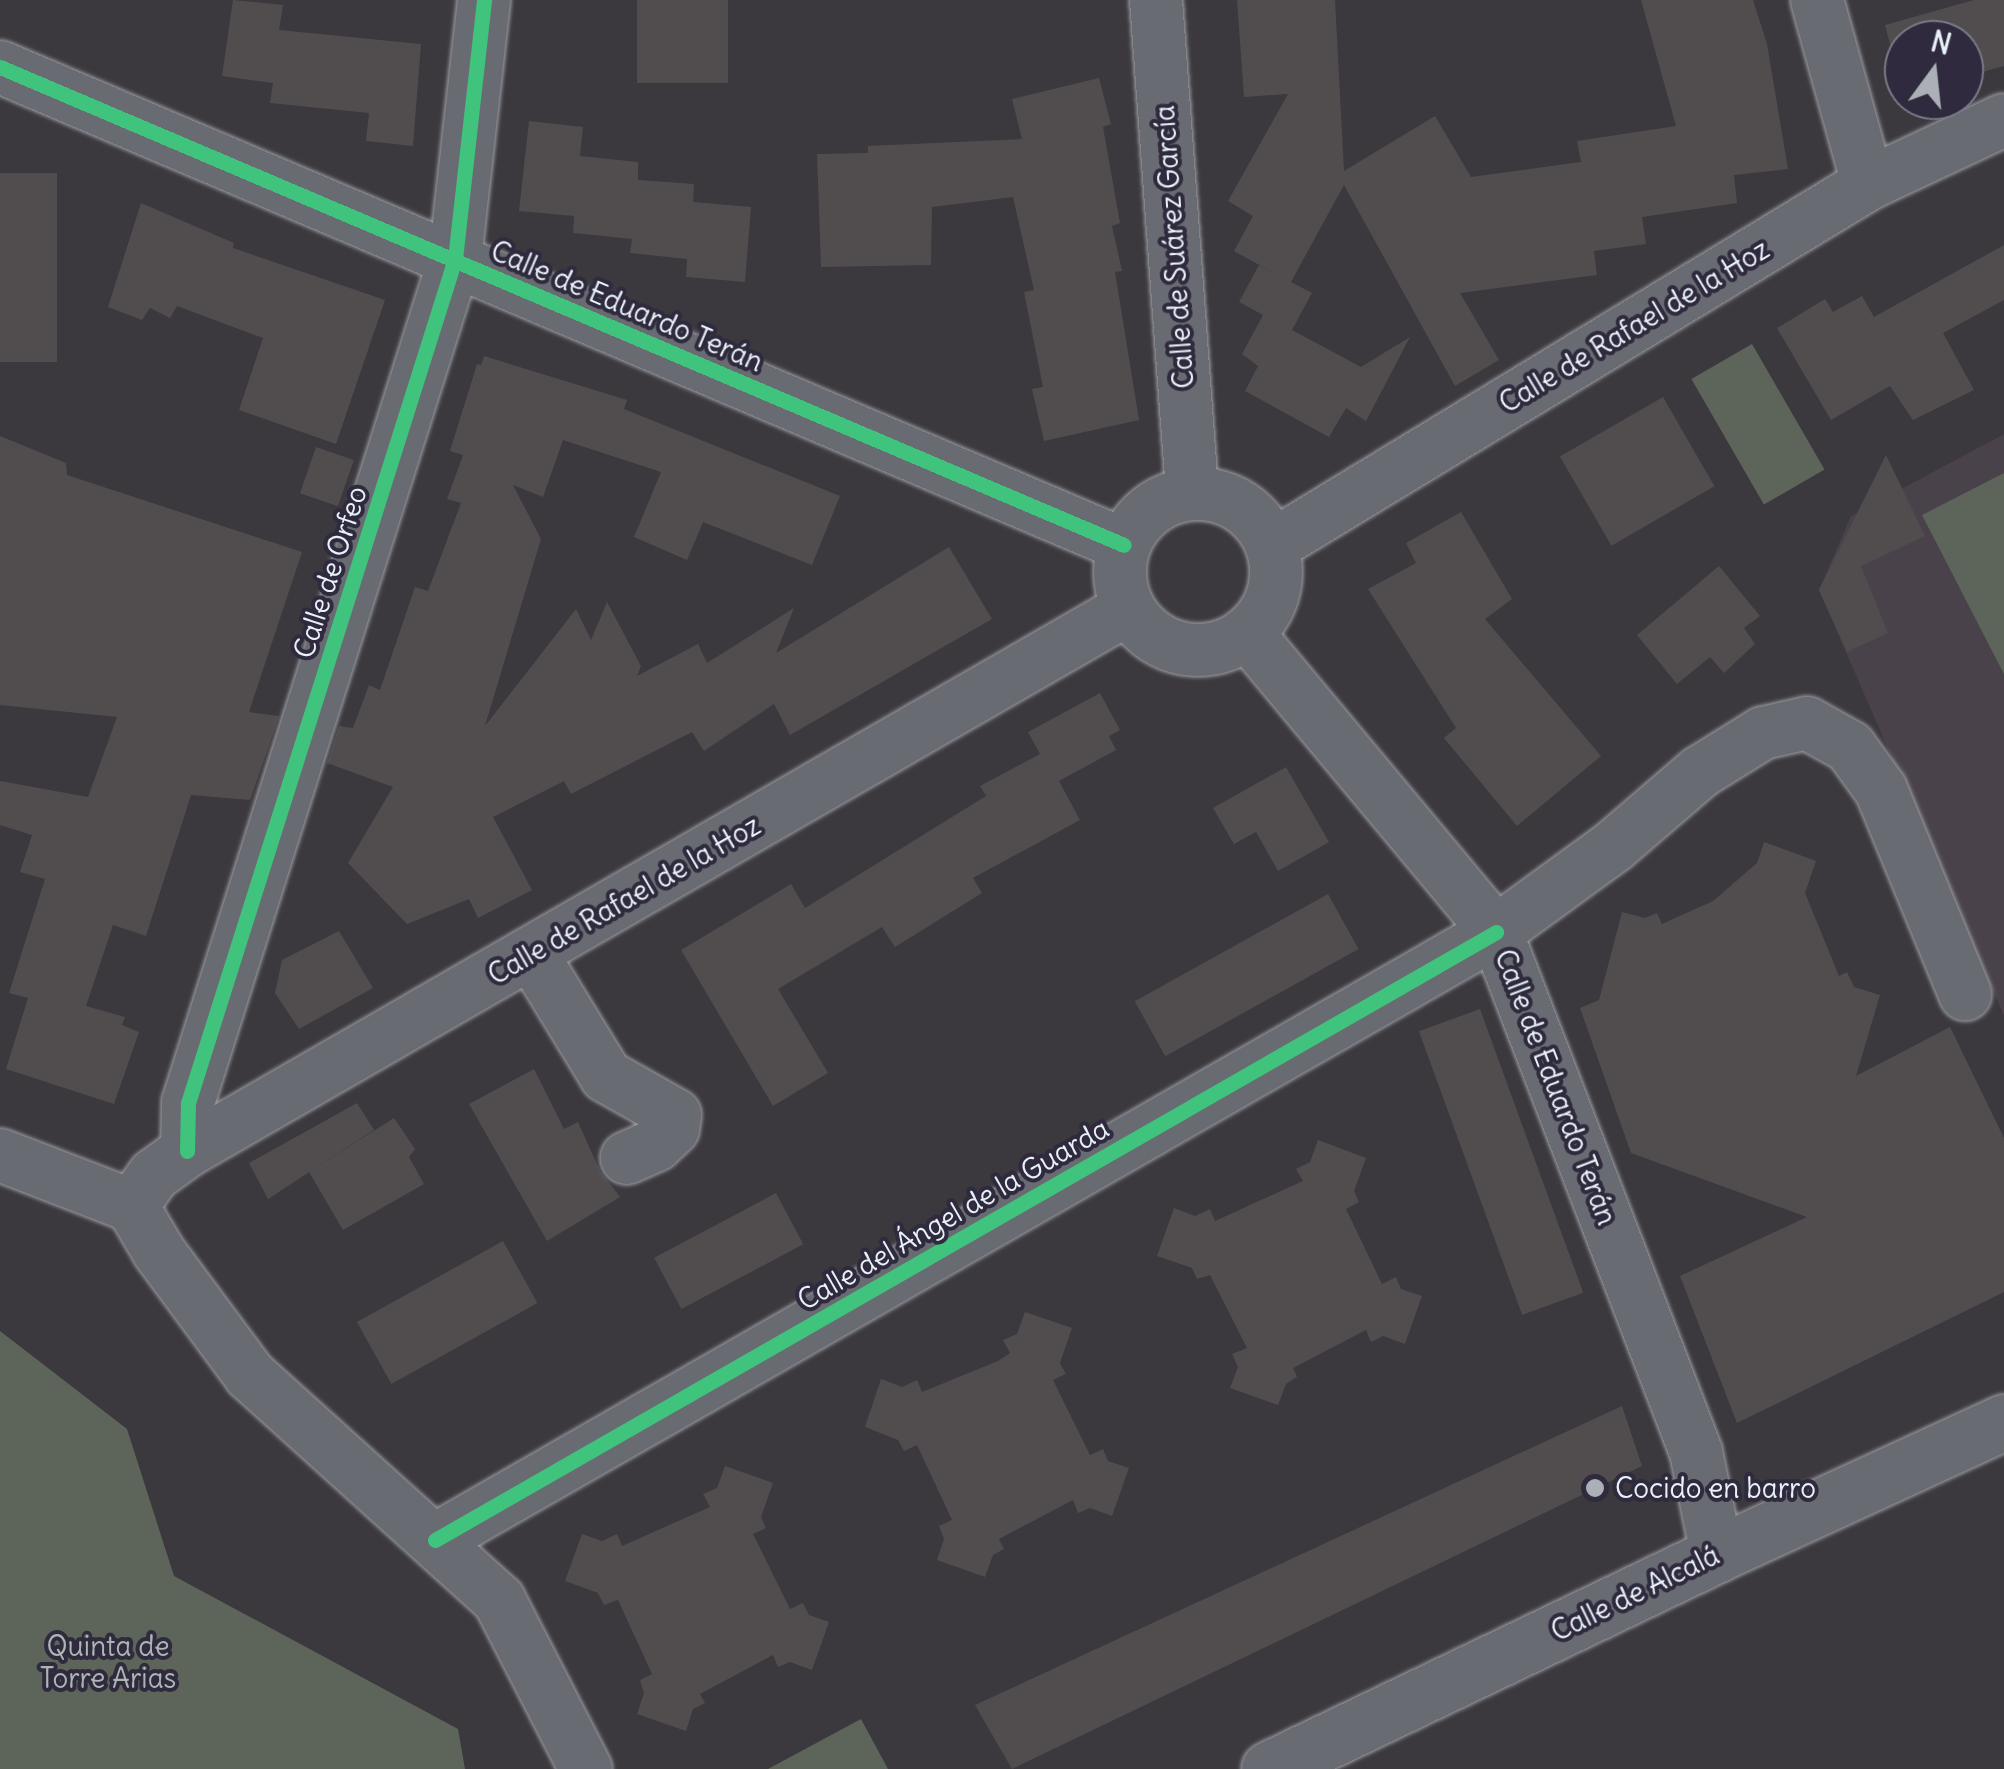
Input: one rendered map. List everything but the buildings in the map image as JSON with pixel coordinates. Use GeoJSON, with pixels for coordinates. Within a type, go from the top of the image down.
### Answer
{"type":"FeatureCollection","features":[{"type":"Feature","properties":{"kind":"main road","name":"Calle de Alcalá"},"geometry":{"type":"LineString","coordinates":[[1296,1763],[1716,1554],[2004,1422]]}},
{"type":"Feature","properties":{"kind":"street","name":"Calle de Orfeo"},"geometry":{"type":"LineString","coordinates":[[187,1152],[188,1104],[455,259],[484,0]]}},
{"type":"Feature","properties":{"kind":"street","name":"Calle de Suárez García"},"geometry":{"type":"LineString","coordinates":[[1156,0],[1192,494]]}},
{"type":"Feature","properties":{"kind":"street"},"geometry":{"type":"LineString","coordinates":[[1818,0],[1868,184]]}},
{"type":"Feature","properties":{"kind":"street","name":"Calle de Eduardo Terán"},"geometry":{"type":"LineString","coordinates":[[0,67],[1124,544]]}},
{"type":"Feature","properties":{"kind":"street","name":"Calle de Rafael de la Hoz"},"geometry":{"type":"LineString","coordinates":[[1272,546],[1868,184],[2004,120]]}},
{"type":"Feature","properties":{"kind":"street"},"geometry":{"type":"LineString","coordinates":[[1192,494],[1218,496],[1241,506],[1260,523],[1272,546],[1277,569],[1274,594],[1264,615],[1247,633],[1228,644],[1182,648],[1160,640],[1129,608],[1120,577],[1124,544],[1150,510],[1170,498],[1192,494]]}},
{"type":"Feature","properties":{"kind":"street","name":"Calle de Rafael de la Hoz"},"geometry":{"type":"LineString","coordinates":[[132,1206],[154,1175],[187,1152],[1129,608]]}},
{"type":"Feature","properties":{"kind":"street","name":"Calle de Eduardo Terán"},"geometry":{"type":"LineString","coordinates":[[1247,633],[1496,932],[1696,1452],[1716,1554]]}},
{"type":"Feature","properties":{"kind":"street","name":"Calle del Ángel de la Guarda"},"geometry":{"type":"LineString","coordinates":[[435,1540],[1496,932],[1614,846],[1700,772],[1763,733],[1807,723],[1850,747],[1882,790],[1965,994]]}},
{"type":"Feature","properties":{"kind":"street"},"geometry":{"type":"LineString","coordinates":[[531,953],[606,1076],[675,1115],[673,1129],[656,1145],[627,1158]]}},
{"type":"Feature","properties":{"kind":"street"},"geometry":{"type":"LineString","coordinates":[[0,1155],[132,1206],[159,1252],[250,1375],[499,1600],[586,1769]]}},
{"type":"Feature","properties":{"kind":"shaded area"},"geometry":{"type":"Polygon","coordinates":[[[2004,434],[2004,1016],[1819,590],[1851,516],[2004,434]]]}},
{"type":"Feature","properties":{"kind":"green space"},"geometry":{"type":"Polygon","coordinates":[[[1752,344],[1824,470],[1764,505],[1691,379],[1752,344]]]}},
{"type":"Feature","properties":{"kind":"green space"},"geometry":{"type":"Polygon","coordinates":[[[2004,473],[2004,674],[1922,515],[2004,473]]]}},
{"type":"Feature","properties":{"kind":"green space","name":"Quinta de Torre Arias"},"geometry":{"type":"Polygon","coordinates":[[[0,1331],[127,1429],[174,1576],[458,1729],[465,1769],[0,1769],[0,1331]]]}},
{"type":"Feature","properties":{"kind":"green space"},"geometry":{"type":"Polygon","coordinates":[[[861,1719],[888,1769],[768,1769],[861,1719]]]}},
{"type":"Feature","properties":{"kind":"cycle path"},"geometry":{"type":"LineString","coordinates":[[187,1151],[188,1103],[455,259],[484,0]]}},
{"type":"Feature","properties":{"kind":"cycle path"},"geometry":{"type":"LineString","coordinates":[[0,67],[1124,545]]}},
{"type":"Feature","properties":{"kind":"cycle path"},"geometry":{"type":"LineString","coordinates":[[435,1540],[1496,932]]}},
{"type":"Feature","properties":{"kind":"place","name":"Cocido en barro"},"geometry":{"type":"Point","coordinates":[1595,1488]}}]}
